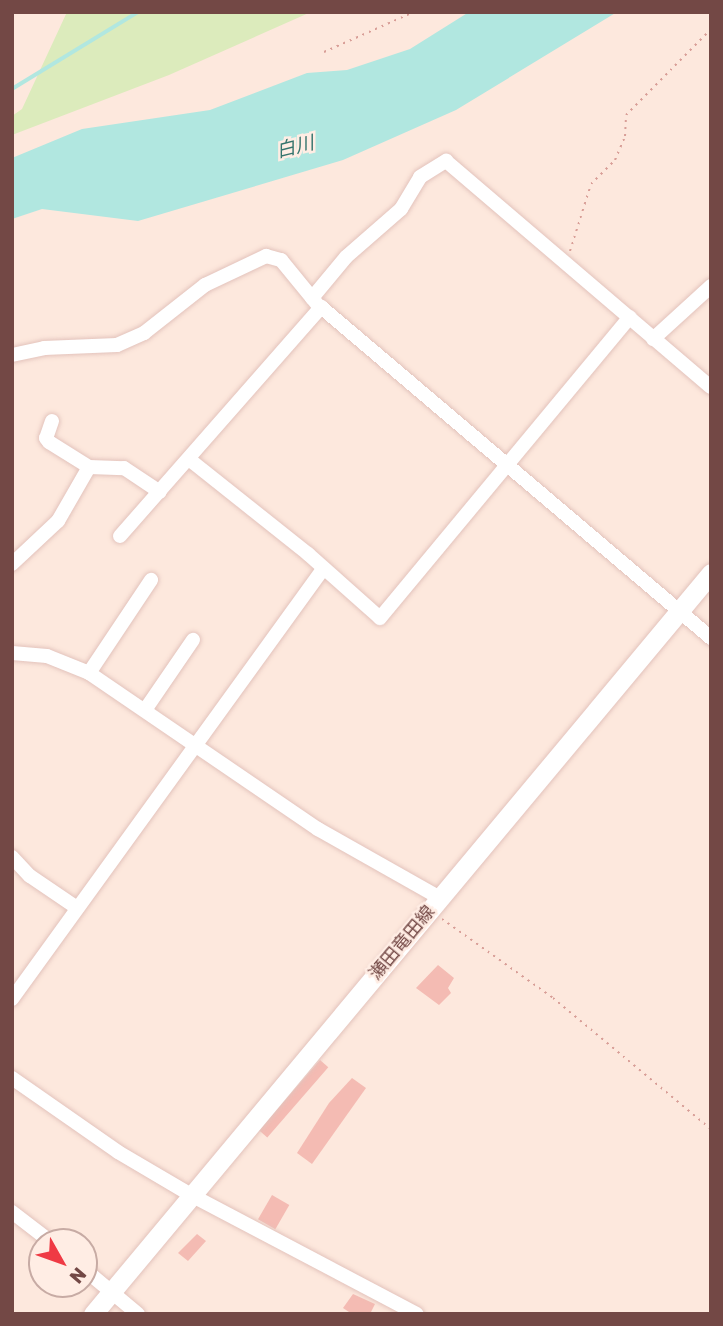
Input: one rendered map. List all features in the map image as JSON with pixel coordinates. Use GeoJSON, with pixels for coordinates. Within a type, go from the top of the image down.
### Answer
{"type":"FeatureCollection","features":[{"type":"Feature","properties":{"kind":"main road","name":"瀬田竜田線"},"geometry":{"type":"LineString","coordinates":[[93,1314],[711,573]]}},
{"type":"Feature","properties":{"kind":"street"},"geometry":{"type":"LineString","coordinates":[[120,536],[190,460],[316,303],[346,257],[401,209],[420,177],[446,161],[711,387]]}},
{"type":"Feature","properties":{"kind":"street"},"geometry":{"type":"LineString","coordinates":[[12,355],[44,348],[117,345],[144,333],[205,285],[266,256],[281,260],[316,303],[711,638]]}},
{"type":"Feature","properties":{"kind":"street"},"geometry":{"type":"LineString","coordinates":[[653,339],[711,286]]}},
{"type":"Feature","properties":{"kind":"street"},"geometry":{"type":"LineString","coordinates":[[190,460],[380,618],[509,468],[630,317]]}},
{"type":"Feature","properties":{"kind":"street"},"geometry":{"type":"LineString","coordinates":[[52,421],[46,438],[49,442],[89,467],[124,468],[160,492]]}},
{"type":"Feature","properties":{"kind":"street"},"geometry":{"type":"LineString","coordinates":[[12,564],[58,521],[89,467]]}},
{"type":"Feature","properties":{"kind":"street"},"geometry":{"type":"LineString","coordinates":[[12,999],[198,746],[323,569]]}},
{"type":"Feature","properties":{"kind":"street"},"geometry":{"type":"LineString","coordinates":[[89,673],[151,580]]}},
{"type":"Feature","properties":{"kind":"street"},"geometry":{"type":"LineString","coordinates":[[145,710],[193,640]]}},
{"type":"Feature","properties":{"kind":"street"},"geometry":{"type":"LineString","coordinates":[[12,653],[47,656],[89,673],[318,829],[435,904]]}},
{"type":"Feature","properties":{"kind":"street"},"geometry":{"type":"LineString","coordinates":[[12,857],[30,876],[77,908]]}},
{"type":"Feature","properties":{"kind":"street"},"geometry":{"type":"LineString","coordinates":[[12,1078],[107,1145],[191,1195],[417,1314]]}},
{"type":"Feature","properties":{"kind":"street"},"geometry":{"type":"LineString","coordinates":[[12,1212],[33,1228]]}},
{"type":"Feature","properties":{"kind":"street"},"geometry":{"type":"LineString","coordinates":[[98,1280],[138,1314]]}},
{"type":"Feature","properties":{"kind":"path"},"geometry":{"type":"LineString","coordinates":[[324,52],[414,12]]}},
{"type":"Feature","properties":{"kind":"path"},"geometry":{"type":"LineString","coordinates":[[567,262],[591,184],[615,160],[625,136],[626,115],[711,29]]}},
{"type":"Feature","properties":{"kind":"path"},"geometry":{"type":"LineString","coordinates":[[435,904],[711,1129]]}},
{"type":"Feature","properties":{"kind":"green space"},"geometry":{"type":"Polygon","coordinates":[[[67,12],[311,12],[169,75],[12,135],[12,116],[22,109],[67,12]]]}},
{"type":"Feature","properties":{"kind":"water","name":"白川"},"geometry":{"type":"Polygon","coordinates":[[[469,12],[617,12],[456,110],[343,160],[138,221],[42,209],[12,219],[12,158],[82,129],[210,110],[307,73],[347,70],[410,49],[469,12]]]}},
{"type":"Feature","properties":{"kind":"building"},"geometry":{"type":"Polygon","coordinates":[[[438,965],[454,978],[448,988],[451,993],[439,1005],[416,988],[438,965]]]}},
{"type":"Feature","properties":{"kind":"building"},"geometry":{"type":"Polygon","coordinates":[[[320,1060],[328,1067],[267,1137],[259,1130],[320,1060]]]}},
{"type":"Feature","properties":{"kind":"building"},"geometry":{"type":"Polygon","coordinates":[[[352,1078],[366,1088],[312,1164],[297,1153],[329,1103],[352,1078]]]}},
{"type":"Feature","properties":{"kind":"building"},"geometry":{"type":"Polygon","coordinates":[[[272,1195],[289,1205],[275,1229],[258,1219],[272,1195]]]}},
{"type":"Feature","properties":{"kind":"building"},"geometry":{"type":"Polygon","coordinates":[[[197,1234],[206,1241],[188,1261],[178,1253],[197,1234]]]}},
{"type":"Feature","properties":{"kind":"building"},"geometry":{"type":"Polygon","coordinates":[[[353,1294],[375,1304],[370,1314],[352,1314],[343,1308],[353,1294]]]}},
{"type":"Feature","properties":{"kind":"waterway"},"geometry":{"type":"LineString","coordinates":[[12,89],[138,12]]}}]}
